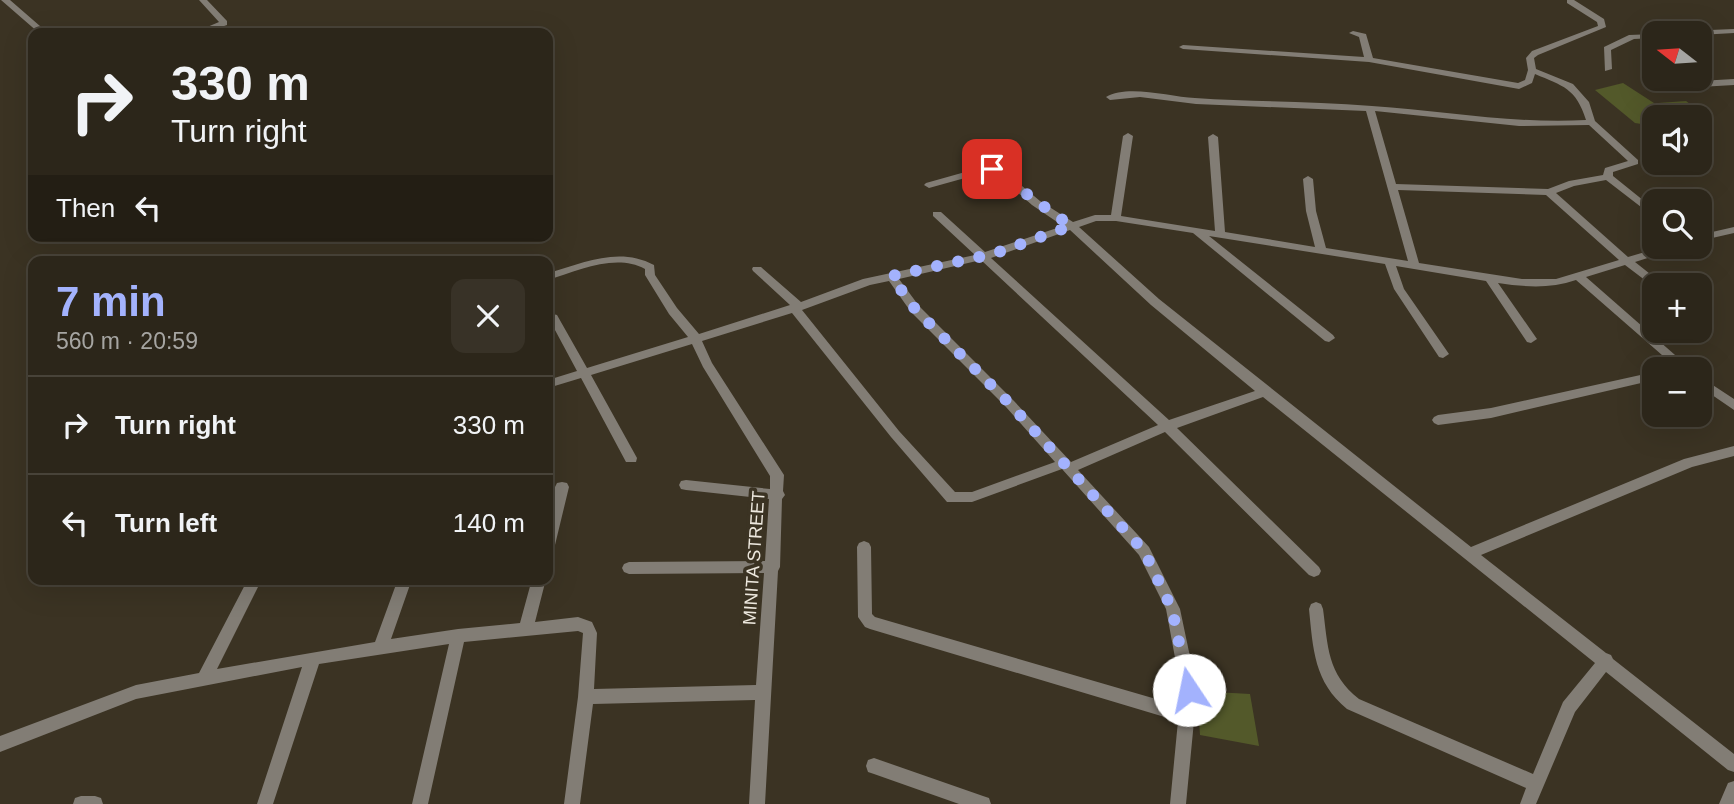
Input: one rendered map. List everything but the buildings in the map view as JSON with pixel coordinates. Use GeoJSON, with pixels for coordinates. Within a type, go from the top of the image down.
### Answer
{"type":"FeatureCollection","features":[{"type":"Feature","properties":{"kind":"street"},"geometry":{"type":"LineString","coordinates":[[5,0],[38,28]]}},
{"type":"Feature","properties":{"kind":"street"},"geometry":{"type":"LineString","coordinates":[[203,0],[224,23],[210,28]]}},
{"type":"Feature","properties":{"kind":"street"},"geometry":{"type":"LineString","coordinates":[[1183,47],[1369,60],[1519,86],[1526,85],[1532,70],[1530,58],[1535,53],[1602,27],[1601,21],[1572,0]]}},
{"type":"Feature","properties":{"kind":"street"},"geometry":{"type":"LineString","coordinates":[[1712,32],[1734,31]]}},
{"type":"Feature","properties":{"kind":"street"},"geometry":{"type":"LineString","coordinates":[[1353,33],[1363,36],[1369,60]]}},
{"type":"Feature","properties":{"kind":"street"},"geometry":{"type":"LineString","coordinates":[[1608,69],[1607,49],[1632,37],[1642,37]]}},
{"type":"Feature","properties":{"kind":"street"},"geometry":{"type":"LineString","coordinates":[[1532,70],[1570,86],[1585,102],[1591,122],[1635,163],[1608,170],[1608,177]]}},
{"type":"Feature","properties":{"kind":"street"},"geometry":{"type":"LineString","coordinates":[[1712,83],[1734,82]]}},
{"type":"Feature","properties":{"kind":"street"},"geometry":{"type":"LineString","coordinates":[[1110,97],[1124,94],[1370,109],[1506,124],[1591,122]]}},
{"type":"Feature","properties":{"kind":"street"},"geometry":{"type":"LineString","coordinates":[[1370,109],[1415,266]]}},
{"type":"Feature","properties":{"kind":"street"},"geometry":{"type":"LineString","coordinates":[[1116,218],[1128,136]]}},
{"type":"Feature","properties":{"kind":"street"},"geometry":{"type":"LineString","coordinates":[[1213,137],[1220,235]]}},
{"type":"Feature","properties":{"kind":"street"},"geometry":{"type":"LineString","coordinates":[[929,186],[992,169],[1071,226],[1155,302],[1265,393],[1606,660],[1734,764]]}},
{"type":"Feature","properties":{"kind":"street"},"geometry":{"type":"LineString","coordinates":[[1392,187],[1549,192],[1608,177]]}},
{"type":"Feature","properties":{"kind":"street"},"geometry":{"type":"LineString","coordinates":[[1608,177],[1642,204]]}},
{"type":"Feature","properties":{"kind":"street"},"geometry":{"type":"LineString","coordinates":[[1308,179],[1311,211],[1321,250]]}},
{"type":"Feature","properties":{"kind":"street"},"geometry":{"type":"LineString","coordinates":[[1549,192],[1643,273]]}},
{"type":"Feature","properties":{"kind":"street"},"geometry":{"type":"LineString","coordinates":[[937,214],[1167,426],[1314,572]]}},
{"type":"Feature","properties":{"kind":"street"},"geometry":{"type":"LineString","coordinates":[[553,383],[796,308],[866,282],[982,257],[1096,218],[1116,218],[1195,230],[1490,279],[1556,283],[1642,255]]}},
{"type":"Feature","properties":{"kind":"street"},"geometry":{"type":"LineString","coordinates":[[1195,230],[1329,338]]}},
{"type":"Feature","properties":{"kind":"street"},"geometry":{"type":"LineString","coordinates":[[1712,235],[1734,230]]}},
{"type":"Feature","properties":{"kind":"street","name":"MINITA STREET"},"geometry":{"type":"LineString","coordinates":[[553,275],[622,259],[639,259],[650,267],[650,275],[673,311],[695,337],[707,364],[777,475],[774,567],[757,804]]}},
{"type":"Feature","properties":{"kind":"street"},"geometry":{"type":"LineString","coordinates":[[1389,261],[1399,289],[1443,354]]}},
{"type":"Feature","properties":{"kind":"street"},"geometry":{"type":"LineString","coordinates":[[757,270],[796,308],[895,435],[952,498],[972,497],[1067,466],[1167,426],[1265,393]]}},
{"type":"Feature","properties":{"kind":"street"},"geometry":{"type":"LineString","coordinates":[[891,276],[915,309],[1067,466],[1144,551],[1172,609],[1189,690],[1178,804]]}},
{"type":"Feature","properties":{"kind":"street"},"geometry":{"type":"LineString","coordinates":[[1579,277],[1671,357]]}},
{"type":"Feature","properties":{"kind":"street"},"geometry":{"type":"LineString","coordinates":[[1490,279],[1531,339]]}},
{"type":"Feature","properties":{"kind":"street"},"geometry":{"type":"LineString","coordinates":[[553,318],[631,458]]}},
{"type":"Feature","properties":{"kind":"street"},"geometry":{"type":"LineString","coordinates":[[1438,420],[1490,413],[1642,379]]}},
{"type":"Feature","properties":{"kind":"street"},"geometry":{"type":"LineString","coordinates":[[1712,389],[1734,405]]}},
{"type":"Feature","properties":{"kind":"street"},"geometry":{"type":"LineString","coordinates":[[1469,554],[1689,463],[1734,451]]}},
{"type":"Feature","properties":{"kind":"street"},"geometry":{"type":"LineString","coordinates":[[686,485],[778,495]]}},
{"type":"Feature","properties":{"kind":"street"},"geometry":{"type":"LineString","coordinates":[[553,524],[562,487]]}},
{"type":"Feature","properties":{"kind":"street"},"geometry":{"type":"LineString","coordinates":[[864,547],[865,617],[870,622],[1188,716]]}},
{"type":"Feature","properties":{"kind":"street"},"geometry":{"type":"LineString","coordinates":[[629,568],[774,567]]}},
{"type":"Feature","properties":{"kind":"street"},"geometry":{"type":"LineString","coordinates":[[204,679],[251,585]]}},
{"type":"Feature","properties":{"kind":"street"},"geometry":{"type":"LineString","coordinates":[[380,648],[403,585]]}},
{"type":"Feature","properties":{"kind":"street"},"geometry":{"type":"LineString","coordinates":[[526,629],[537,585]]}},
{"type":"Feature","properties":{"kind":"street"},"geometry":{"type":"LineString","coordinates":[[1316,609],[1323,663],[1336,693],[1353,704],[1535,783]]}},
{"type":"Feature","properties":{"kind":"street"},"geometry":{"type":"LineString","coordinates":[[0,744],[136,692],[313,658],[458,636],[578,624],[587,627],[590,633],[586,697],[572,804]]}},
{"type":"Feature","properties":{"kind":"street"},"geometry":{"type":"LineString","coordinates":[[420,804],[458,636]]}},
{"type":"Feature","properties":{"kind":"street"},"geometry":{"type":"LineString","coordinates":[[265,804],[313,658]]}},
{"type":"Feature","properties":{"kind":"street"},"geometry":{"type":"LineString","coordinates":[[1528,804],[1569,707],[1606,660]]}},
{"type":"Feature","properties":{"kind":"street"},"geometry":{"type":"LineString","coordinates":[[586,697],[763,692]]}},
{"type":"Feature","properties":{"kind":"street"},"geometry":{"type":"LineString","coordinates":[[874,766],[983,804]]}},
{"type":"Feature","properties":{"kind":"street"},"geometry":{"type":"LineString","coordinates":[[1727,804],[1734,789]]}},
{"type":"Feature","properties":{"kind":"street"},"geometry":{"type":"LineString","coordinates":[[81,804],[95,804]]}},
{"type":"Feature","properties":{"kind":"green space"},"geometry":{"type":"Polygon","coordinates":[[[1623,83],[1656,105],[1642,105],[1642,124],[1635,123],[1595,90],[1623,83]]]}},
{"type":"Feature","properties":{"kind":"green space"},"geometry":{"type":"Polygon","coordinates":[[[1686,101],[1691,105],[1660,105],[1658,103],[1686,101]]]}},
{"type":"Feature","properties":{"kind":"green space"},"geometry":{"type":"Polygon","coordinates":[[[1197,691],[1250,694],[1259,746],[1200,735],[1197,691]]]}},
{"type":"Feature","properties":{"kind":"route"},"geometry":{"type":"LineString","coordinates":[[992,169],[1071,226],[993,254],[891,276],[915,309],[1010,404],[1144,551],[1172,609],[1189,690]]}}]}
